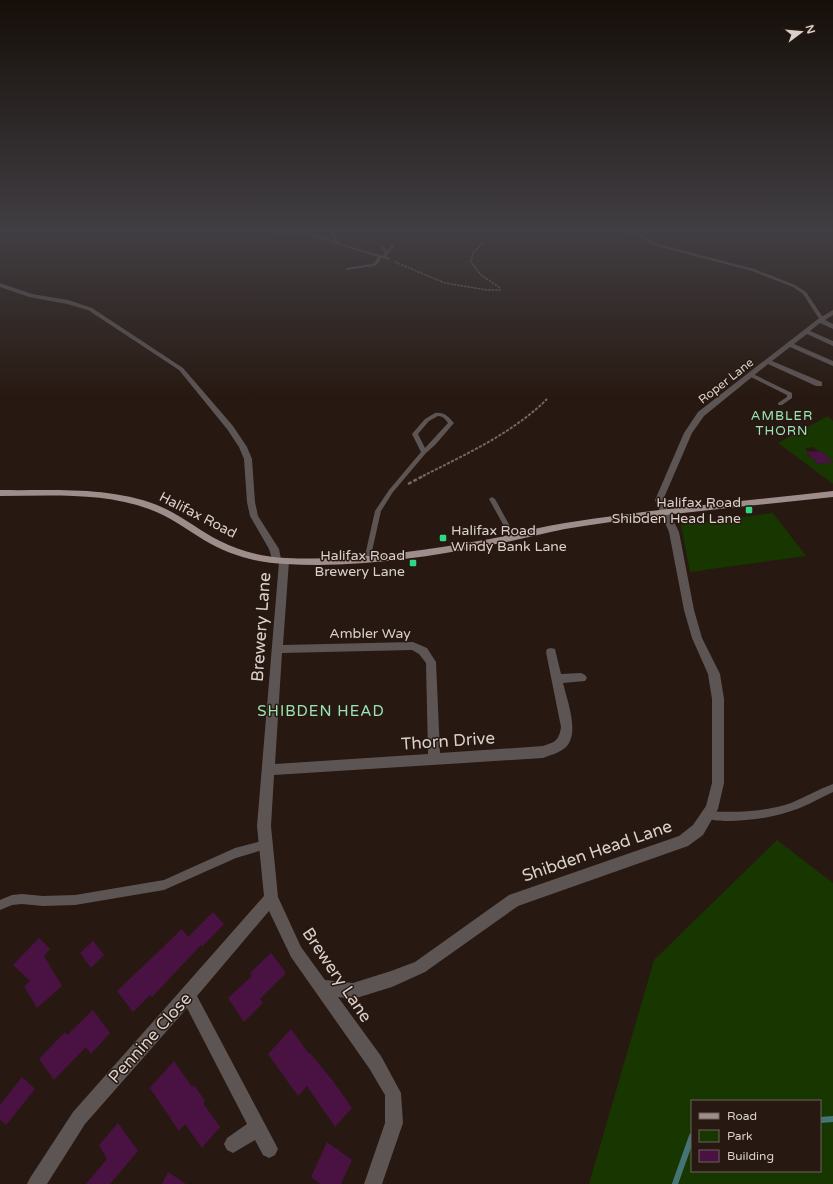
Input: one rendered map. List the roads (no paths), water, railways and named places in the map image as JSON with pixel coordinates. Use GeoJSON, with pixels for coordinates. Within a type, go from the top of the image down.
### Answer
{"type":"FeatureCollection","features":[{"type":"Feature","properties":{"kind":"main road","name":"Halifax Road"},"geometry":{"type":"LineString","coordinates":[[0,493],[77,495],[126,500],[151,506],[182,520],[217,543],[250,556],[280,560],[367,560],[415,554],[573,525],[833,494]]}},
{"type":"Feature","properties":{"kind":"street"},"geometry":{"type":"LineString","coordinates":[[4,286],[31,296],[68,302],[90,309],[181,369],[230,428],[243,447],[248,459],[251,502],[254,516],[280,560]]}},
{"type":"Feature","properties":{"kind":"street","name":"Roper Lane"},"geometry":{"type":"LineString","coordinates":[[665,513],[659,500],[688,433],[701,414],[821,319],[833,312]]}},
{"type":"Feature","properties":{"kind":"street"},"geometry":{"type":"LineString","coordinates":[[821,319],[833,327]]}},
{"type":"Feature","properties":{"kind":"street"},"geometry":{"type":"LineString","coordinates":[[806,331],[833,344]]}},
{"type":"Feature","properties":{"kind":"street"},"geometry":{"type":"LineString","coordinates":[[790,344],[833,364]]}},
{"type":"Feature","properties":{"kind":"street"},"geometry":{"type":"LineString","coordinates":[[768,362],[819,384]]}},
{"type":"Feature","properties":{"kind":"street","name":"Shibden Head Lane"},"geometry":{"type":"LineString","coordinates":[[322,987],[353,991],[392,979],[420,967],[514,900],[683,841],[698,830],[712,809],[718,783],[718,699],[714,674],[698,638],[689,610],[674,532],[665,513]]}},
{"type":"Feature","properties":{"kind":"street","name":"Brewery Lane"},"geometry":{"type":"LineString","coordinates":[[280,560],[278,649],[264,826],[271,898],[296,952],[375,1062],[393,1093],[394,1123],[373,1184]]}},
{"type":"Feature","properties":{"kind":"street","name":"Ambler Way"},"geometry":{"type":"LineString","coordinates":[[278,649],[413,646],[423,651],[431,662],[434,760]]}},
{"type":"Feature","properties":{"kind":"street","name":"Thorn Drive"},"geometry":{"type":"LineString","coordinates":[[269,770],[543,752],[559,746],[565,739],[567,727],[551,652]]}},
{"type":"Feature","properties":{"kind":"street"},"geometry":{"type":"LineString","coordinates":[[557,679],[581,678]]}},
{"type":"Feature","properties":{"kind":"street","name":"Pennine Close"},"geometry":{"type":"LineString","coordinates":[[36,1184],[79,1118],[188,995],[271,898]]}},
{"type":"Feature","properties":{"kind":"street"},"geometry":{"type":"LineString","coordinates":[[188,995],[269,1149]]}},
{"type":"Feature","properties":{"kind":"street"},"geometry":{"type":"LineString","coordinates":[[233,1144],[258,1127]]}},
{"type":"Feature","properties":{"kind":"lane"},"geometry":{"type":"LineString","coordinates":[[794,286],[805,293],[821,319]]}},
{"type":"Feature","properties":{"kind":"lane"},"geometry":{"type":"LineString","coordinates":[[751,375],[790,394],[789,398],[780,404]]}},
{"type":"Feature","properties":{"kind":"lane"},"geometry":{"type":"LineString","coordinates":[[367,560],[378,511],[391,491],[451,423],[448,418],[443,415],[433,415],[420,426],[415,434],[424,452]]}},
{"type":"Feature","properties":{"kind":"lane"},"geometry":{"type":"LineString","coordinates":[[492,499],[512,537]]}},
{"type":"Feature","properties":{"kind":"lane"},"geometry":{"type":"LineString","coordinates":[[708,815],[730,817],[767,813],[789,807],[833,788]]}},
{"type":"Feature","properties":{"kind":"lane"},"geometry":{"type":"LineString","coordinates":[[0,905],[12,900],[22,899],[43,901],[75,900],[164,884],[235,853],[266,845]]}},
{"type":"Feature","properties":{"kind":"waterway"},"geometry":{"type":"LineString","coordinates":[[821,1120],[833,1119]]}},
{"type":"Feature","properties":{"kind":"waterway"},"geometry":{"type":"LineString","coordinates":[[675,1184],[691,1139]]}},
{"type":"Feature","properties":{"kind":"place","name":"Halifax Road Shibden Head Lane"},"geometry":{"type":"Point","coordinates":[749,510]}},
{"type":"Feature","properties":{"kind":"place","name":"Halifax Road Windy Bank Lane"},"geometry":{"type":"Point","coordinates":[443,538]}},
{"type":"Feature","properties":{"kind":"place","name":"Halifax Road Brewery Lane"},"geometry":{"type":"Point","coordinates":[413,563]}},
{"type":"Feature","properties":{"kind":"district","name":"AMBLER THORN"},"geometry":{"type":"Point","coordinates":[782,424]}},
{"type":"Feature","properties":{"kind":"district","name":"SHIBDEN HEAD"},"geometry":{"type":"Point","coordinates":[321,711]}}]}
